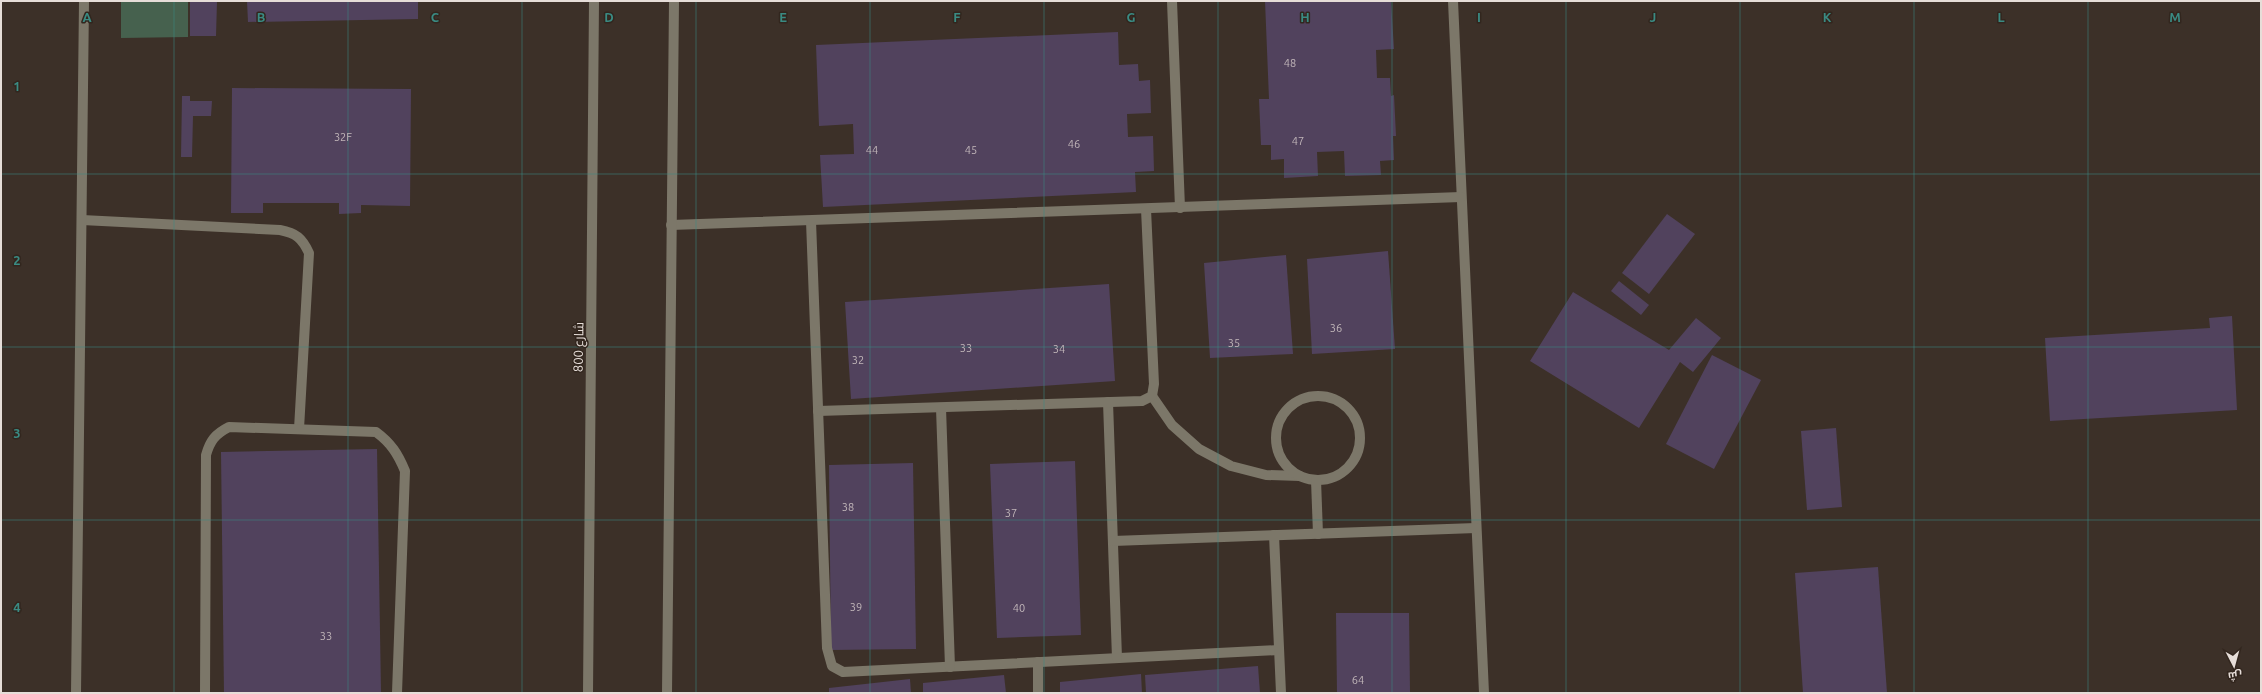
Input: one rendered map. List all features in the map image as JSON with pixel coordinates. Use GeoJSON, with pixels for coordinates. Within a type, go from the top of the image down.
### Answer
{"type":"FeatureCollection","features":[{"type":"Feature","properties":{"kind":"street"},"geometry":{"type":"LineString","coordinates":[[76,693],[84,1]]}},
{"type":"Feature","properties":{"kind":"street","name":"شارع 800"},"geometry":{"type":"LineString","coordinates":[[588,693],[594,1]]}},
{"type":"Feature","properties":{"kind":"street"},"geometry":{"type":"LineString","coordinates":[[667,693],[674,1]]}},
{"type":"Feature","properties":{"kind":"street"},"geometry":{"type":"LineString","coordinates":[[1172,1],[1180,208]]}},
{"type":"Feature","properties":{"kind":"street"},"geometry":{"type":"LineString","coordinates":[[1453,1],[1484,693]]}},
{"type":"Feature","properties":{"kind":"street"},"geometry":{"type":"LineString","coordinates":[[671,225],[1461,197]]}},
{"type":"Feature","properties":{"kind":"street"},"geometry":{"type":"LineString","coordinates":[[1146,209],[1154,384],[1152,396],[1172,426],[1199,449],[1231,466],[1259,473],[1302,476],[1316,480],[1330,478],[1344,472],[1353,461],[1359,448],[1360,433],[1355,419],[1346,407],[1334,400],[1320,396],[1305,398],[1292,404],[1282,416],[1276,429],[1276,444],[1280,458],[1289,469],[1302,476]]}},
{"type":"Feature","properties":{"kind":"street"},"geometry":{"type":"LineString","coordinates":[[82,220],[280,230],[293,233],[304,241],[309,253],[299,430]]}},
{"type":"Feature","properties":{"kind":"street"},"geometry":{"type":"LineString","coordinates":[[811,221],[826,648],[832,666],[843,672],[1279,650]]}},
{"type":"Feature","properties":{"kind":"street"},"geometry":{"type":"LineString","coordinates":[[818,411],[1142,401],[1152,396]]}},
{"type":"Feature","properties":{"kind":"street"},"geometry":{"type":"LineString","coordinates":[[1108,402],[1117,658]]}},
{"type":"Feature","properties":{"kind":"street"},"geometry":{"type":"LineString","coordinates":[[940,408],[950,667]]}},
{"type":"Feature","properties":{"kind":"street"},"geometry":{"type":"LineString","coordinates":[[205,693],[206,455],[210,443],[218,433],[229,427],[376,432],[389,442],[399,456],[405,471],[397,693]]}},
{"type":"Feature","properties":{"kind":"street"},"geometry":{"type":"LineString","coordinates":[[1316,480],[1318,534]]}},
{"type":"Feature","properties":{"kind":"street"},"geometry":{"type":"LineString","coordinates":[[1113,541],[1476,528]]}},
{"type":"Feature","properties":{"kind":"street"},"geometry":{"type":"LineString","coordinates":[[1274,535],[1281,693]]}},
{"type":"Feature","properties":{"kind":"street"},"geometry":{"type":"LineString","coordinates":[[1038,662],[1038,693]]}},
{"type":"Feature","properties":{"kind":"green space"},"geometry":{"type":"Polygon","coordinates":[[[121,1],[188,1],[188,37],[121,38],[121,1]]]}},
{"type":"Feature","properties":{"kind":"building"},"geometry":{"type":"Polygon","coordinates":[[[190,1],[217,1],[216,36],[190,36],[190,1]]]}},
{"type":"Feature","properties":{"kind":"building"},"geometry":{"type":"Polygon","coordinates":[[[247,1],[418,1],[418,19],[248,22],[247,1]]]}},
{"type":"Feature","properties":{"kind":"building"},"geometry":{"type":"Polygon","coordinates":[[[1265,1],[1391,1],[1394,49],[1376,50],[1377,78],[1390,78],[1391,96],[1394,95],[1396,136],[1393,136],[1394,160],[1380,161],[1381,175],[1345,176],[1344,151],[1317,152],[1318,176],[1284,178],[1284,159],[1271,160],[1271,145],[1261,145],[1259,99],[1269,99],[1265,1]]]}},
{"type":"Feature","properties":{"kind":"building"},"geometry":{"type":"Polygon","coordinates":[[[1118,32],[1119,65],[1138,64],[1139,81],[1150,80],[1151,113],[1127,114],[1128,137],[1153,136],[1154,171],[1135,172],[1136,192],[823,207],[820,155],[854,154],[853,124],[819,126],[816,45],[1118,32]]]}},
{"type":"Feature","properties":{"kind":"building"},"geometry":{"type":"Polygon","coordinates":[[[232,88],[411,89],[410,206],[361,205],[361,213],[339,214],[339,203],[263,203],[263,213],[231,213],[232,88]]]}},
{"type":"Feature","properties":{"kind":"building"},"geometry":{"type":"Polygon","coordinates":[[[182,96],[190,96],[190,101],[212,101],[211,116],[193,116],[192,157],[181,157],[182,96]]]}},
{"type":"Feature","properties":{"kind":"building"},"geometry":{"type":"Polygon","coordinates":[[[1667,214],[1695,234],[1649,294],[1622,273],[1667,214]]]}},
{"type":"Feature","properties":{"kind":"building"},"geometry":{"type":"Polygon","coordinates":[[[1388,251],[1395,349],[1312,354],[1307,259],[1388,251]]]}},
{"type":"Feature","properties":{"kind":"building"},"geometry":{"type":"Polygon","coordinates":[[[1286,255],[1293,354],[1210,358],[1204,263],[1286,255]]]}},
{"type":"Feature","properties":{"kind":"building"},"geometry":{"type":"Polygon","coordinates":[[[1619,281],[1649,305],[1641,315],[1611,291],[1619,281]]]}},
{"type":"Feature","properties":{"kind":"building"},"geometry":{"type":"Polygon","coordinates":[[[1109,284],[1115,381],[851,399],[845,302],[1109,284]]]}},
{"type":"Feature","properties":{"kind":"building"},"geometry":{"type":"Polygon","coordinates":[[[1573,292],[1669,350],[1696,318],[1721,338],[1693,372],[1680,362],[1639,428],[1530,361],[1573,292]]]}},
{"type":"Feature","properties":{"kind":"building"},"geometry":{"type":"Polygon","coordinates":[[[2232,316],[2237,410],[2050,421],[2045,338],[2210,328],[2209,318],[2232,316]]]}},
{"type":"Feature","properties":{"kind":"building"},"geometry":{"type":"Polygon","coordinates":[[[1712,355],[1761,380],[1714,469],[1666,444],[1712,355]]]}},
{"type":"Feature","properties":{"kind":"building"},"geometry":{"type":"Polygon","coordinates":[[[1836,428],[1842,507],[1807,510],[1801,431],[1836,428]]]}},
{"type":"Feature","properties":{"kind":"building"},"geometry":{"type":"Polygon","coordinates":[[[377,449],[381,693],[224,693],[221,452],[377,449]]]}},
{"type":"Feature","properties":{"kind":"building"},"geometry":{"type":"Polygon","coordinates":[[[1075,461],[1081,635],[997,638],[990,464],[1075,461]]]}},
{"type":"Feature","properties":{"kind":"building"},"geometry":{"type":"Polygon","coordinates":[[[913,463],[916,649],[831,650],[829,465],[913,463]]]}},
{"type":"Feature","properties":{"kind":"building"},"geometry":{"type":"Polygon","coordinates":[[[1878,567],[1887,693],[1803,693],[1795,573],[1878,567]]]}},
{"type":"Feature","properties":{"kind":"building"},"geometry":{"type":"Polygon","coordinates":[[[1336,613],[1409,613],[1410,693],[1337,693],[1336,613]]]}},
{"type":"Feature","properties":{"kind":"building"},"geometry":{"type":"Polygon","coordinates":[[[1258,666],[1260,693],[1146,693],[1145,675],[1258,666]]]}},
{"type":"Feature","properties":{"kind":"building"},"geometry":{"type":"Polygon","coordinates":[[[1141,674],[1142,693],[1060,693],[1060,682],[1141,674]]]}},
{"type":"Feature","properties":{"kind":"building"},"geometry":{"type":"Polygon","coordinates":[[[1004,675],[1006,693],[923,693],[923,683],[1004,675]]]}},
{"type":"Feature","properties":{"kind":"building"},"geometry":{"type":"Polygon","coordinates":[[[910,679],[911,693],[829,693],[829,688],[910,679]]]}}]}
